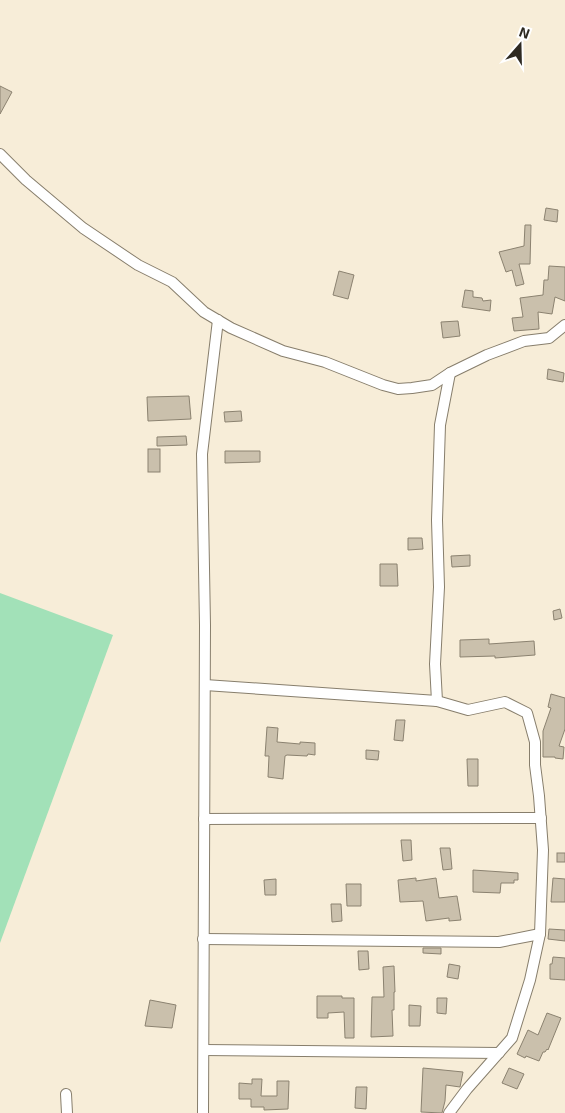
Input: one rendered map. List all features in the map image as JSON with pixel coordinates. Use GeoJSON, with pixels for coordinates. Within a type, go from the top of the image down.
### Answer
{"type":"FeatureCollection","features":[{"type":"Feature","properties":{"kind":"street"},"geometry":{"type":"LineString","coordinates":[[0,154],[26,180],[83,228],[138,265],[172,282],[204,312],[232,328],[283,352],[325,362],[374,382],[398,389],[432,384],[487,355],[524,341],[549,338],[565,325]]}},
{"type":"Feature","properties":{"kind":"street"},"geometry":{"type":"LineString","coordinates":[[203,1113],[205,685],[202,454],[218,320]]}},
{"type":"Feature","properties":{"kind":"street"},"geometry":{"type":"LineString","coordinates":[[437,701],[434,664],[439,587],[437,520],[440,425],[450,373]]}},
{"type":"Feature","properties":{"kind":"street"},"geometry":{"type":"LineString","coordinates":[[205,685],[437,701],[468,710],[505,702],[527,713],[535,742],[534,765],[543,850],[540,934],[530,980],[512,1038],[467,1089],[449,1113]]}},
{"type":"Feature","properties":{"kind":"street"},"geometry":{"type":"LineString","coordinates":[[204,819],[541,818]]}},
{"type":"Feature","properties":{"kind":"street"},"geometry":{"type":"LineString","coordinates":[[203,939],[499,942],[540,934]]}},
{"type":"Feature","properties":{"kind":"street"},"geometry":{"type":"LineString","coordinates":[[204,1050],[500,1053]]}},
{"type":"Feature","properties":{"kind":"street"},"geometry":{"type":"LineString","coordinates":[[66,1094],[67,1113]]}},
{"type":"Feature","properties":{"kind":"green space"},"geometry":{"type":"Polygon","coordinates":[[[0,593],[113,635],[0,943],[0,593]]]}},
{"type":"Feature","properties":{"kind":"building"},"geometry":{"type":"Polygon","coordinates":[[[0,86],[12,92],[0,114],[0,86]]]}},
{"type":"Feature","properties":{"kind":"building"},"geometry":{"type":"Polygon","coordinates":[[[546,208],[558,210],[557,222],[544,220],[546,208]]]}},
{"type":"Feature","properties":{"kind":"building"},"geometry":{"type":"Polygon","coordinates":[[[525,225],[531,225],[530,264],[519,264],[524,284],[516,286],[512,270],[506,272],[499,252],[524,246],[525,225]]]}},
{"type":"Feature","properties":{"kind":"building"},"geometry":{"type":"Polygon","coordinates":[[[549,266],[565,267],[565,301],[555,297],[552,314],[538,312],[539,329],[514,331],[512,318],[523,317],[520,298],[543,295],[544,280],[548,280],[549,266]]]}},
{"type":"Feature","properties":{"kind":"building"},"geometry":{"type":"Polygon","coordinates":[[[339,271],[354,275],[348,299],[333,295],[339,271]]]}},
{"type":"Feature","properties":{"kind":"building"},"geometry":{"type":"Polygon","coordinates":[[[465,290],[473,291],[473,297],[482,298],[483,301],[491,300],[490,311],[462,307],[465,290]]]}},
{"type":"Feature","properties":{"kind":"building"},"geometry":{"type":"Polygon","coordinates":[[[458,321],[460,336],[443,338],[441,322],[458,321]]]}},
{"type":"Feature","properties":{"kind":"building"},"geometry":{"type":"Polygon","coordinates":[[[548,369],[564,373],[563,382],[547,379],[548,369]]]}},
{"type":"Feature","properties":{"kind":"building"},"geometry":{"type":"Polygon","coordinates":[[[189,396],[191,419],[148,421],[147,397],[189,396]]]}},
{"type":"Feature","properties":{"kind":"building"},"geometry":{"type":"Polygon","coordinates":[[[241,411],[242,421],[225,422],[224,412],[241,411]]]}},
{"type":"Feature","properties":{"kind":"building"},"geometry":{"type":"Polygon","coordinates":[[[186,436],[187,445],[157,446],[157,437],[186,436]]]}},
{"type":"Feature","properties":{"kind":"building"},"geometry":{"type":"Polygon","coordinates":[[[148,449],[160,449],[160,472],[148,472],[148,449]]]}},
{"type":"Feature","properties":{"kind":"building"},"geometry":{"type":"Polygon","coordinates":[[[225,451],[260,451],[260,462],[225,463],[225,451]]]}},
{"type":"Feature","properties":{"kind":"building"},"geometry":{"type":"Polygon","coordinates":[[[408,538],[422,538],[423,549],[408,550],[408,538]]]}},
{"type":"Feature","properties":{"kind":"building"},"geometry":{"type":"Polygon","coordinates":[[[470,555],[470,566],[452,567],[451,556],[470,555]]]}},
{"type":"Feature","properties":{"kind":"building"},"geometry":{"type":"Polygon","coordinates":[[[380,564],[397,564],[398,586],[380,586],[380,564]]]}},
{"type":"Feature","properties":{"kind":"building"},"geometry":{"type":"Polygon","coordinates":[[[560,609],[562,618],[554,620],[553,611],[560,609]]]}},
{"type":"Feature","properties":{"kind":"building"},"geometry":{"type":"Polygon","coordinates":[[[489,639],[489,644],[534,641],[535,655],[495,658],[495,656],[460,657],[460,640],[489,639]]]}},
{"type":"Feature","properties":{"kind":"building"},"geometry":{"type":"Polygon","coordinates":[[[551,694],[565,698],[565,729],[559,746],[564,747],[563,759],[543,757],[543,731],[551,708],[548,707],[551,694]]]}},
{"type":"Feature","properties":{"kind":"building"},"geometry":{"type":"Polygon","coordinates":[[[396,720],[405,720],[403,741],[394,740],[396,720]]]}},
{"type":"Feature","properties":{"kind":"building"},"geometry":{"type":"Polygon","coordinates":[[[267,727],[278,728],[277,742],[315,743],[315,755],[287,755],[285,756],[283,779],[268,777],[269,756],[265,756],[267,727]]]}},
{"type":"Feature","properties":{"kind":"building"},"geometry":{"type":"Polygon","coordinates":[[[366,750],[379,751],[378,760],[366,759],[366,750]]]}},
{"type":"Feature","properties":{"kind":"building"},"geometry":{"type":"Polygon","coordinates":[[[467,759],[478,759],[478,786],[468,786],[467,759]]]}},
{"type":"Feature","properties":{"kind":"building"},"geometry":{"type":"Polygon","coordinates":[[[401,840],[411,840],[412,860],[403,861],[401,840]]]}},
{"type":"Feature","properties":{"kind":"building"},"geometry":{"type":"Polygon","coordinates":[[[440,848],[450,848],[452,869],[443,870],[440,848]]]}},
{"type":"Feature","properties":{"kind":"building"},"geometry":{"type":"Polygon","coordinates":[[[557,853],[565,853],[565,862],[557,862],[557,853]]]}},
{"type":"Feature","properties":{"kind":"building"},"geometry":{"type":"Polygon","coordinates":[[[473,870],[518,873],[518,880],[514,880],[514,883],[501,883],[500,893],[473,892],[473,870]]]}},
{"type":"Feature","properties":{"kind":"building"},"geometry":{"type":"Polygon","coordinates":[[[416,878],[416,881],[436,878],[439,898],[457,896],[461,920],[449,921],[449,918],[426,921],[423,901],[400,902],[398,880],[416,878]]]}},
{"type":"Feature","properties":{"kind":"building"},"geometry":{"type":"Polygon","coordinates":[[[553,878],[565,879],[565,902],[551,902],[553,878]]]}},
{"type":"Feature","properties":{"kind":"building"},"geometry":{"type":"Polygon","coordinates":[[[276,879],[276,895],[265,895],[264,880],[276,879]]]}},
{"type":"Feature","properties":{"kind":"building"},"geometry":{"type":"Polygon","coordinates":[[[346,884],[361,884],[361,906],[347,906],[346,884]]]}},
{"type":"Feature","properties":{"kind":"building"},"geometry":{"type":"Polygon","coordinates":[[[331,904],[341,904],[342,921],[332,922],[331,904]]]}},
{"type":"Feature","properties":{"kind":"building"},"geometry":{"type":"Polygon","coordinates":[[[549,929],[565,930],[565,941],[548,939],[549,929]]]}},
{"type":"Feature","properties":{"kind":"building"},"geometry":{"type":"Polygon","coordinates":[[[423,948],[441,948],[441,954],[423,953],[423,948]]]}},
{"type":"Feature","properties":{"kind":"building"},"geometry":{"type":"Polygon","coordinates":[[[358,951],[368,951],[369,969],[359,970],[358,951]]]}},
{"type":"Feature","properties":{"kind":"building"},"geometry":{"type":"Polygon","coordinates":[[[553,957],[565,958],[565,980],[550,979],[550,964],[552,964],[553,957]]]}},
{"type":"Feature","properties":{"kind":"building"},"geometry":{"type":"Polygon","coordinates":[[[449,964],[460,966],[458,979],[447,977],[449,964]]]}},
{"type":"Feature","properties":{"kind":"building"},"geometry":{"type":"Polygon","coordinates":[[[394,966],[393,1036],[371,1037],[372,997],[384,997],[383,967],[394,966]]]}},
{"type":"Feature","properties":{"kind":"building"},"geometry":{"type":"Polygon","coordinates":[[[317,996],[354,998],[354,1038],[345,1038],[344,1012],[328,1013],[328,1018],[317,1018],[317,996]]]}},
{"type":"Feature","properties":{"kind":"building"},"geometry":{"type":"Polygon","coordinates":[[[437,998],[447,998],[446,1014],[437,1013],[437,998]]]}},
{"type":"Feature","properties":{"kind":"building"},"geometry":{"type":"Polygon","coordinates":[[[150,1000],[176,1005],[172,1028],[145,1026],[150,1000]]]}},
{"type":"Feature","properties":{"kind":"building"},"geometry":{"type":"Polygon","coordinates":[[[409,1005],[421,1006],[420,1026],[409,1026],[409,1005]]]}},
{"type":"Feature","properties":{"kind":"building"},"geometry":{"type":"Polygon","coordinates":[[[547,1013],[561,1018],[548,1050],[543,1052],[539,1061],[517,1054],[528,1030],[538,1035],[547,1013]]]}},
{"type":"Feature","properties":{"kind":"building"},"geometry":{"type":"Polygon","coordinates":[[[423,1068],[463,1072],[460,1087],[446,1085],[442,1113],[421,1112],[423,1068]]]}},
{"type":"Feature","properties":{"kind":"building"},"geometry":{"type":"Polygon","coordinates":[[[509,1068],[524,1074],[517,1089],[502,1083],[509,1068]]]}},
{"type":"Feature","properties":{"kind":"building"},"geometry":{"type":"Polygon","coordinates":[[[252,1079],[262,1079],[261,1096],[277,1096],[277,1081],[289,1081],[288,1109],[264,1110],[264,1107],[251,1107],[251,1099],[239,1099],[239,1083],[252,1084],[252,1079]]]}},
{"type":"Feature","properties":{"kind":"building"},"geometry":{"type":"Polygon","coordinates":[[[356,1087],[367,1087],[366,1109],[355,1108],[356,1087]]]}}]}
